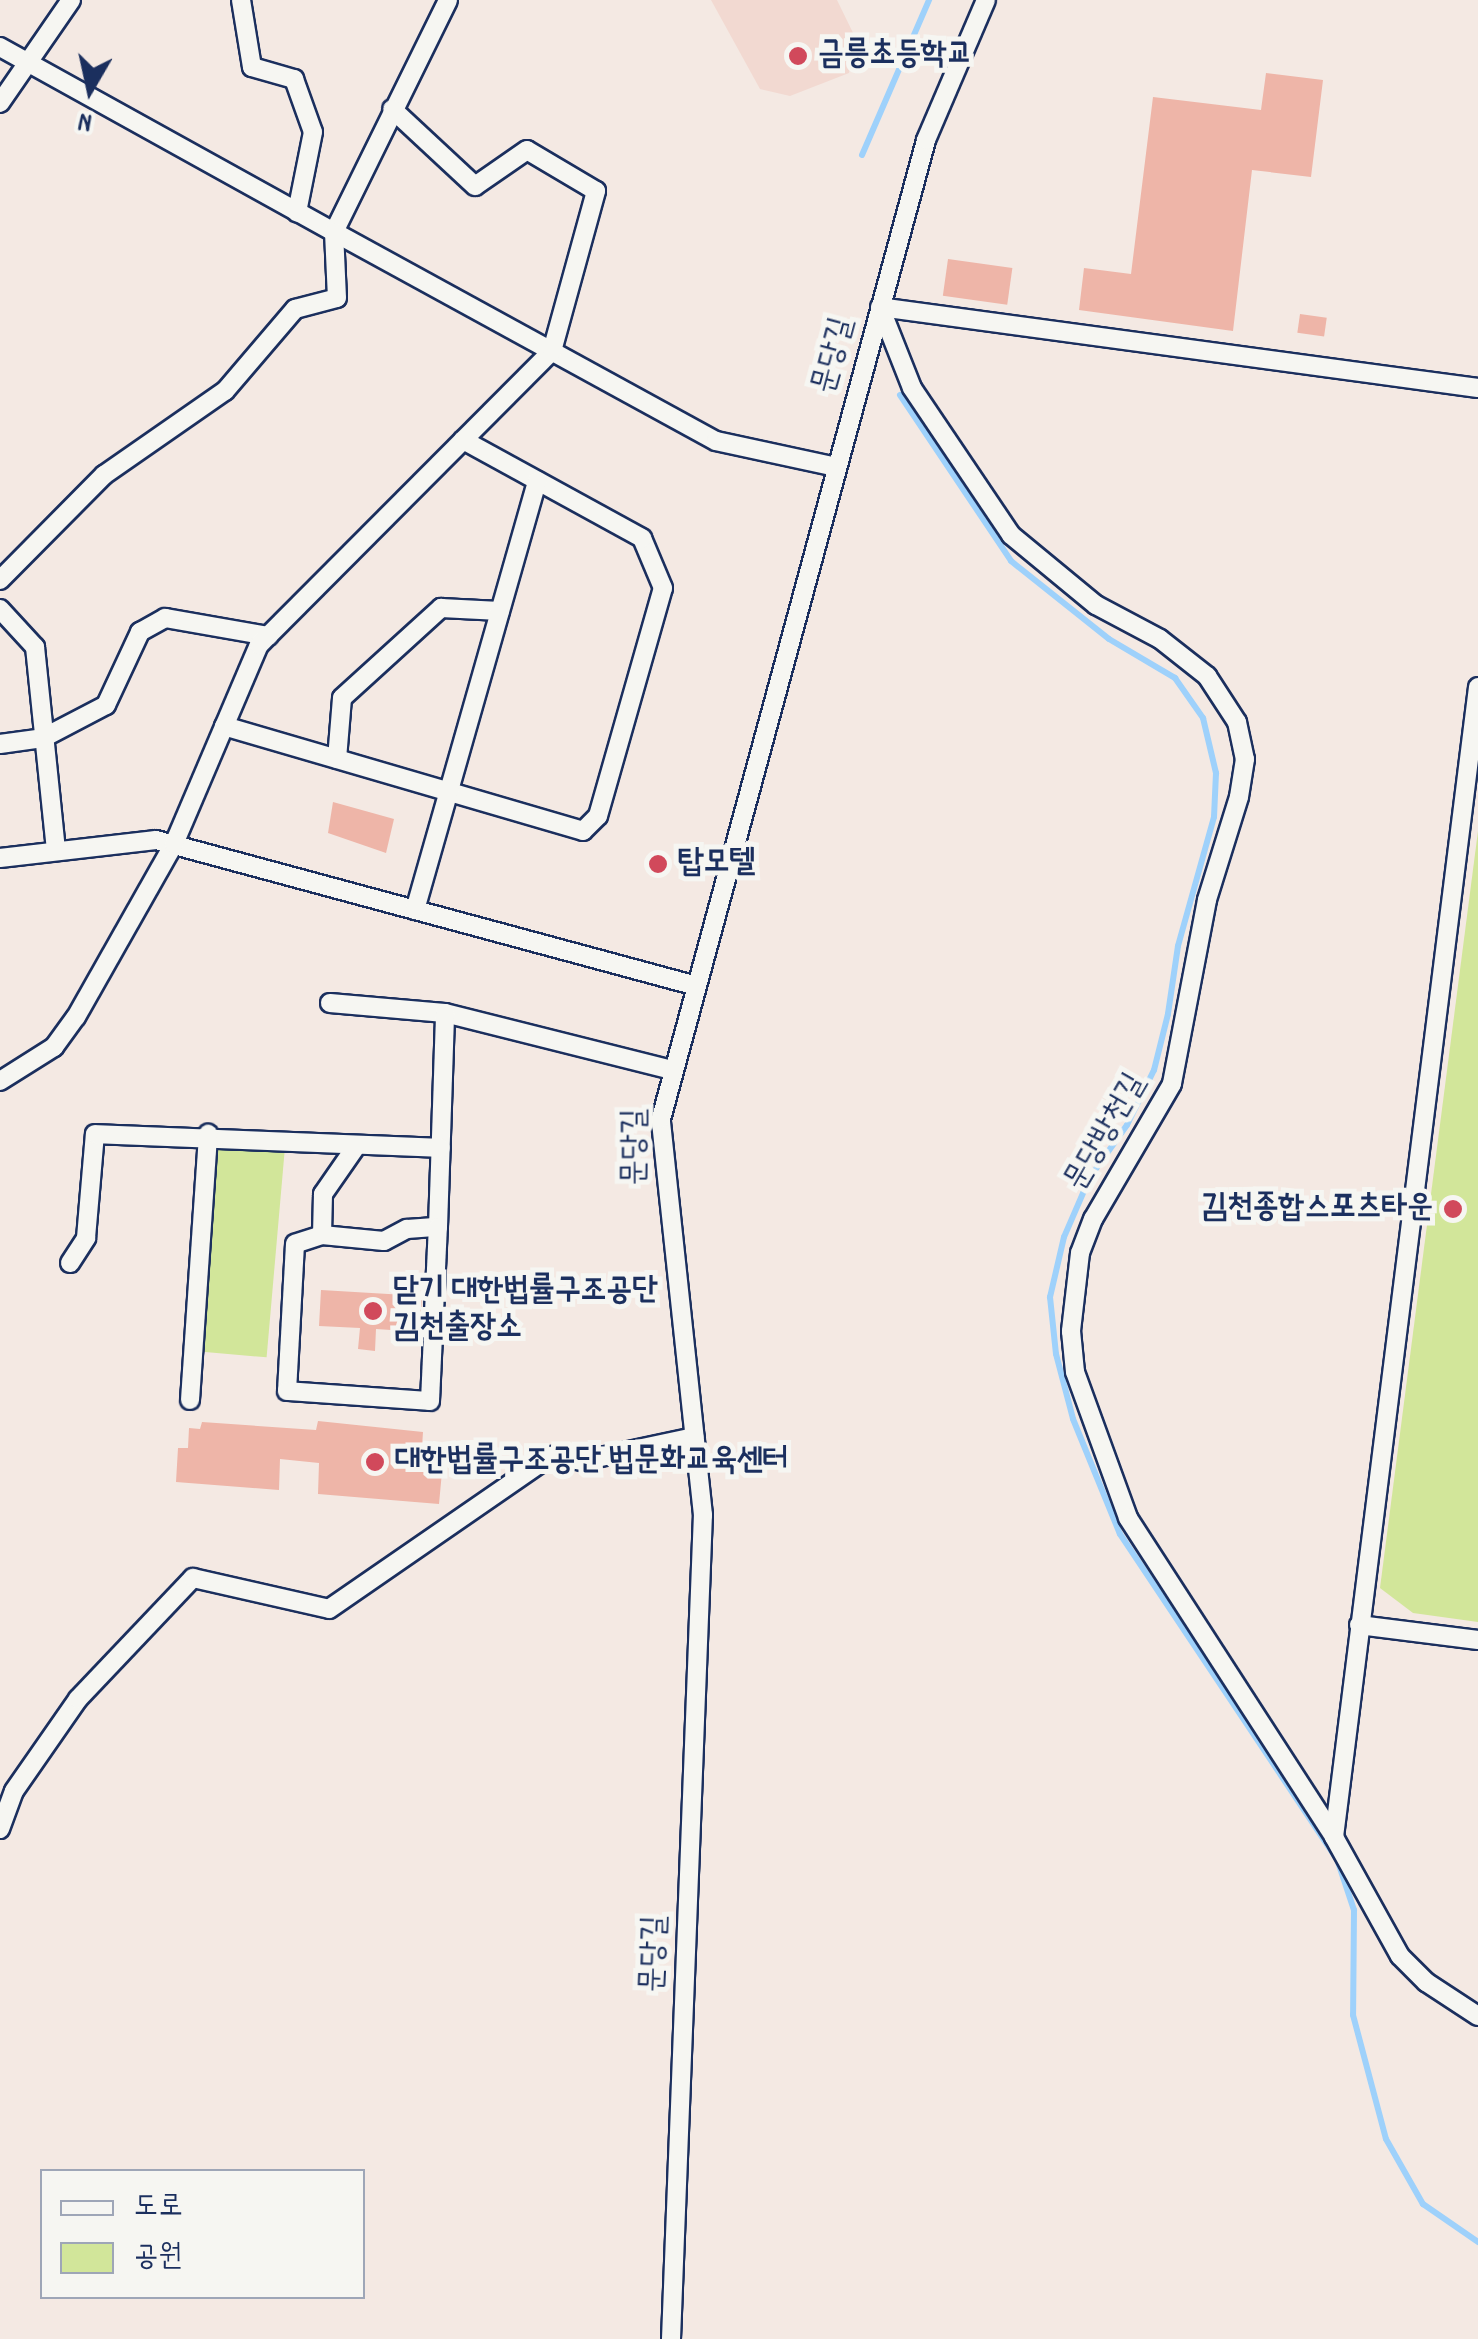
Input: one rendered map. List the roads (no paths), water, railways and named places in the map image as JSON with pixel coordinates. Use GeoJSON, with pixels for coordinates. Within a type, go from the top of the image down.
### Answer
{"type":"FeatureCollection","features":[{"type":"Feature","properties":{"kind":"street"},"geometry":{"type":"LineString","coordinates":[[0,103],[71,0]]}},
{"type":"Feature","properties":{"kind":"street"},"geometry":{"type":"LineString","coordinates":[[241,0],[252,67],[294,79],[313,132],[297,212]]}},
{"type":"Feature","properties":{"kind":"street"},"geometry":{"type":"LineString","coordinates":[[0,580],[104,476],[224,392],[296,309],[337,298],[334,232],[448,0]]}},
{"type":"Feature","properties":{"kind":"street","name":"문당길"},"geometry":{"type":"LineString","coordinates":[[671,2339],[702,1515],[660,1119],[926,140],[986,0]]}},
{"type":"Feature","properties":{"kind":"street"},"geometry":{"type":"LineString","coordinates":[[0,47],[716,441],[836,467]]}},
{"type":"Feature","properties":{"kind":"street"},"geometry":{"type":"LineString","coordinates":[[0,1081],[54,1047],[174,844],[224,726],[268,636],[552,351],[596,191],[527,150],[475,186],[392,109]]}},
{"type":"Feature","properties":{"kind":"street"},"geometry":{"type":"LineString","coordinates":[[880,307],[1478,388]]}},
{"type":"Feature","properties":{"kind":"street","name":"문당방천길"},"geometry":{"type":"LineString","coordinates":[[880,307],[912,388],[1011,535],[1096,605],[1160,639],[1207,676],[1237,722],[1244,758],[1239,797],[1208,900],[1172,1084],[1093,1219],[1077,1269],[1071,1331],[1082,1402],[1128,1518],[1334,1837],[1400,1956],[1477,2011]]}},
{"type":"Feature","properties":{"kind":"street"},"geometry":{"type":"LineString","coordinates":[[224,726],[583,832],[598,816],[663,588],[642,538],[463,440]]}},
{"type":"Feature","properties":{"kind":"street"},"geometry":{"type":"LineString","coordinates":[[416,910],[537,480]]}},
{"type":"Feature","properties":{"kind":"street"},"geometry":{"type":"LineString","coordinates":[[0,608],[35,647],[56,851]]}},
{"type":"Feature","properties":{"kind":"street"},"geometry":{"type":"LineString","coordinates":[[337,759],[342,698],[440,608],[500,612]]}},
{"type":"Feature","properties":{"kind":"street"},"geometry":{"type":"LineString","coordinates":[[0,744],[42,738],[106,705],[140,632],[165,618],[268,636]]}},
{"type":"Feature","properties":{"kind":"street"},"geometry":{"type":"LineString","coordinates":[[1334,1837],[1478,688]]}},
{"type":"Feature","properties":{"kind":"street"},"geometry":{"type":"LineString","coordinates":[[0,858],[156,840],[694,985]]}},
{"type":"Feature","properties":{"kind":"street"},"geometry":{"type":"LineString","coordinates":[[330,1002],[445,1012],[672,1070]]}},
{"type":"Feature","properties":{"kind":"street"},"geometry":{"type":"LineString","coordinates":[[438,1227],[407,1229],[384,1241],[322,1235],[295,1244],[287,1391],[430,1401],[442,1148],[445,1012]]}},
{"type":"Feature","properties":{"kind":"street"},"geometry":{"type":"LineString","coordinates":[[70,1264],[86,1238],[96,1134],[208,1134],[442,1148]]}},
{"type":"Feature","properties":{"kind":"street"},"geometry":{"type":"LineString","coordinates":[[190,1400],[208,1134]]}},
{"type":"Feature","properties":{"kind":"street"},"geometry":{"type":"LineString","coordinates":[[322,1235],[323,1194],[357,1145]]}},
{"type":"Feature","properties":{"kind":"street"},"geometry":{"type":"LineString","coordinates":[[0,1828],[14,1791],[78,1699],[193,1578],[328,1610],[551,1456],[582,1461],[694,1437]]}},
{"type":"Feature","properties":{"kind":"street"},"geometry":{"type":"LineString","coordinates":[[1360,1625],[1478,1640]]}},
{"type":"Feature","properties":{"kind":"waterway"},"geometry":{"type":"LineString","coordinates":[[862,155],[929,0]]}},
{"type":"Feature","properties":{"kind":"waterway"},"geometry":{"type":"LineString","coordinates":[[900,395],[1011,561],[1109,639],[1175,678],[1203,718],[1216,773],[1214,817],[1178,946],[1168,1014],[1154,1070],[1127,1125],[1090,1177],[1064,1237],[1050,1297],[1056,1354],[1073,1419],[1120,1534],[1337,1859],[1354,1910],[1353,2015],[1386,2139],[1423,2204],[1478,2242]]}},
{"type":"Feature","properties":{"kind":"place","name":"금릉초등학교"},"geometry":{"type":"Point","coordinates":[798,56]}},
{"type":"Feature","properties":{"kind":"place","name":"탑모텔"},"geometry":{"type":"Point","coordinates":[658,864]}},
{"type":"Feature","properties":{"kind":"place","name":"김천종합스포츠타운"},"geometry":{"type":"Point","coordinates":[1453,1209]}},
{"type":"Feature","properties":{"kind":"place","name":"닫기 대한법률구조공단 김천출장소"},"geometry":{"type":"Point","coordinates":[373,1311]}},
{"type":"Feature","properties":{"kind":"place","name":"대한법률구조공단 법문화교육센터"},"geometry":{"type":"Point","coordinates":[375,1462]}}]}
